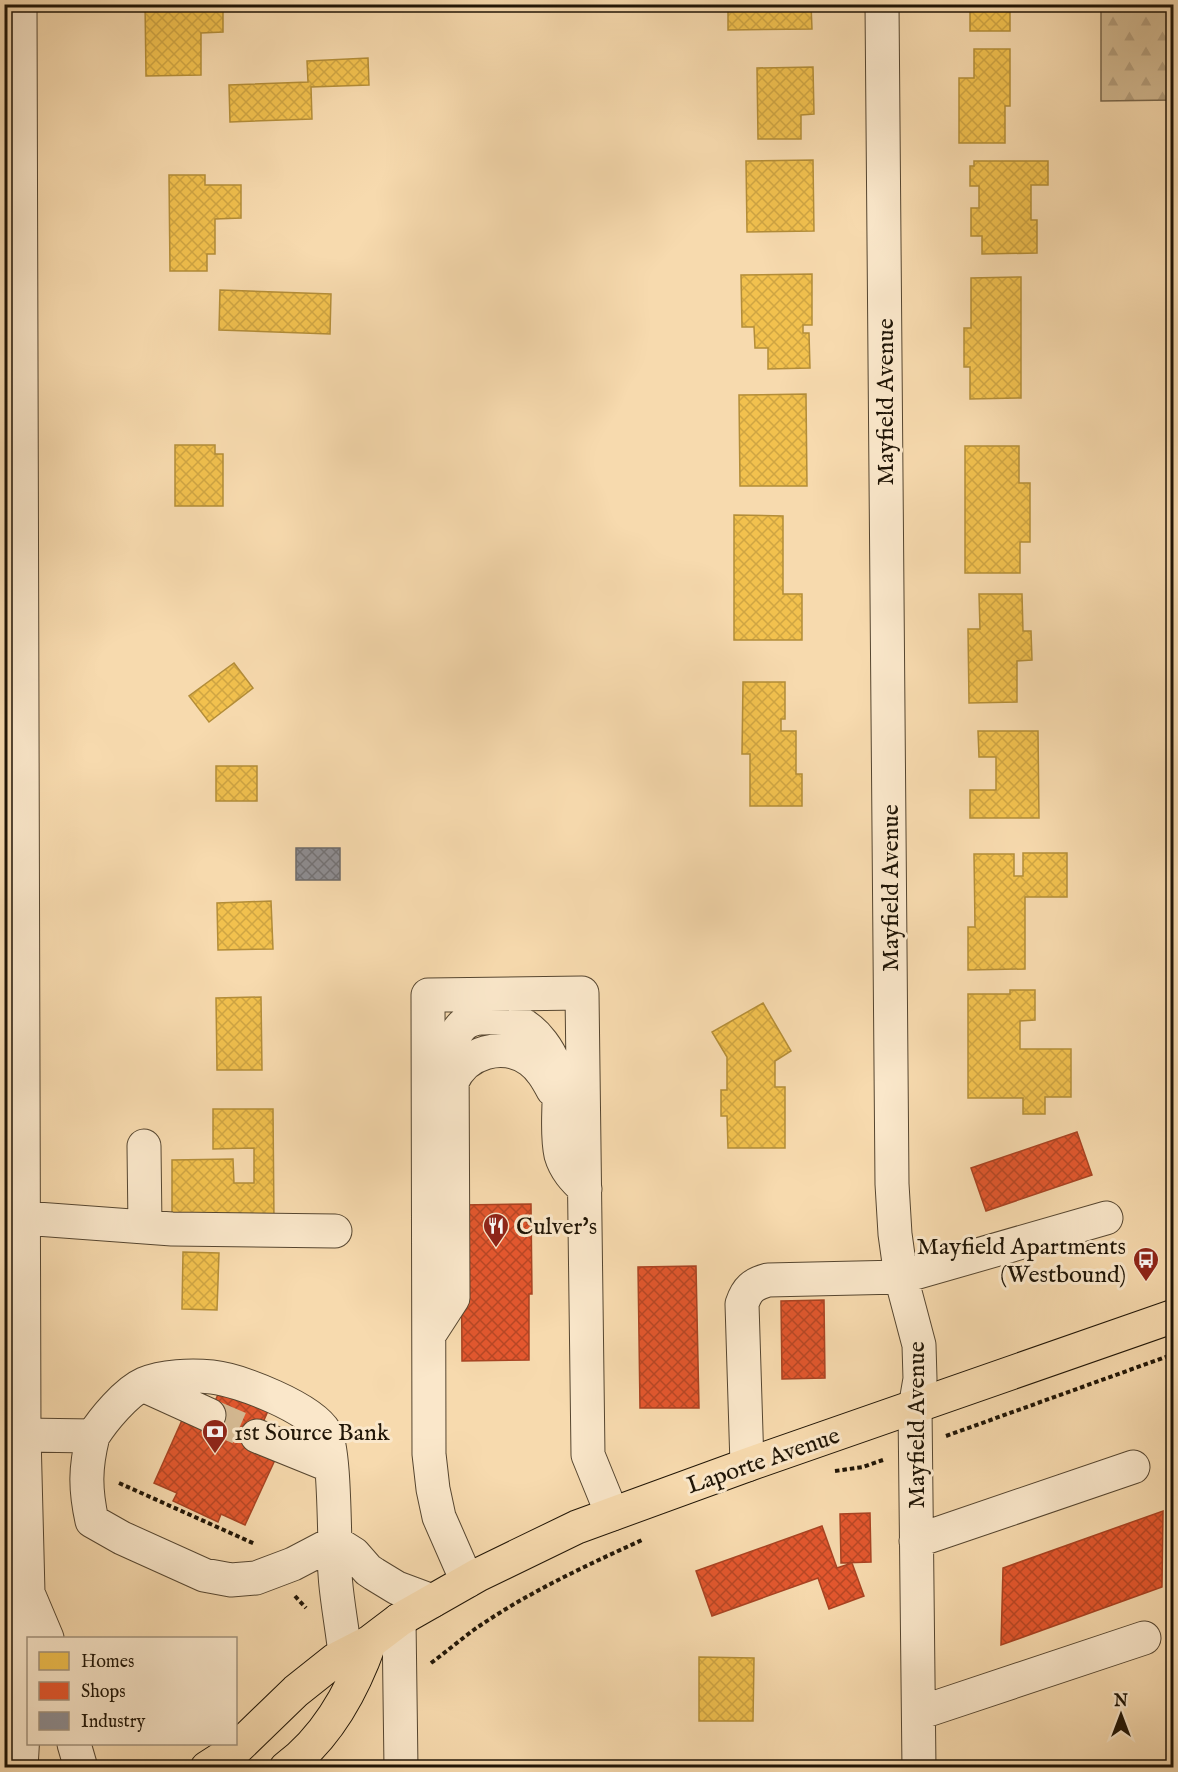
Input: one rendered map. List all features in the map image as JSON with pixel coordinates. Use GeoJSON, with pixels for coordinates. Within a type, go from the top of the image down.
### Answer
{"type":"FeatureCollection","features":[{"type":"Feature","properties":{"kind":"main road","name":"Laporte Avenue"},"geometry":{"type":"LineString","coordinates":[[207,1767],[235,1750],[296,1691],[335,1660],[467,1581],[577,1527],[1173,1316]]}},
{"type":"Feature","properties":{"kind":"main road"},"geometry":{"type":"LineString","coordinates":[[286,1767],[304,1754],[333,1718],[357,1678],[358,1648]]}},
{"type":"Feature","properties":{"kind":"street"},"geometry":{"type":"LineString","coordinates":[[20,4],[12,149],[14,1130],[23,1218],[24,1435],[16,1592],[21,1636],[24,1716],[21,1767]]}},
{"type":"Feature","properties":{"kind":"street","name":"Mayfield Avenue"},"geometry":{"type":"LineString","coordinates":[[882,4],[892,1184],[895,1234],[902,1277],[919,1345],[920,1379],[915,1408],[919,1767]]}},
{"type":"Feature","properties":{"kind":"street"},"geometry":{"type":"LineString","coordinates":[[467,1581],[439,1517],[432,1489],[429,1454],[428,995],[582,993],[588,1455],[612,1514]]}},
{"type":"Feature","properties":{"kind":"street"},"geometry":{"type":"LineString","coordinates":[[429,1335],[453,1298],[452,1043],[456,1030],[467,1021],[477,1018],[505,1018],[522,1024],[546,1047],[559,1083],[559,1140],[562,1157],[568,1171],[585,1189]]}},
{"type":"Feature","properties":{"kind":"street"},"geometry":{"type":"LineString","coordinates":[[144,1146],[145,1227]]}},
{"type":"Feature","properties":{"kind":"street"},"geometry":{"type":"LineString","coordinates":[[23,1218],[145,1227],[335,1231]]}},
{"type":"Feature","properties":{"kind":"street"},"geometry":{"type":"LineString","coordinates":[[747,1465],[742,1304],[746,1291],[755,1283],[768,1280],[902,1277],[1106,1218]]}},
{"type":"Feature","properties":{"kind":"street"},"geometry":{"type":"LineString","coordinates":[[334,1542],[293,1564],[256,1578],[231,1580],[204,1575],[122,1538],[92,1521],[87,1496],[87,1463],[93,1436],[106,1416],[143,1385],[176,1377],[213,1377],[248,1387],[312,1417],[326,1434],[331,1466],[334,1542],[333,1567],[340,1608],[358,1648]]}},
{"type":"Feature","properties":{"kind":"street"},"geometry":{"type":"LineString","coordinates":[[143,1385],[209,1415]]}},
{"type":"Feature","properties":{"kind":"street"},"geometry":{"type":"LineString","coordinates":[[24,1435],[93,1436]]}},
{"type":"Feature","properties":{"kind":"street"},"geometry":{"type":"LineString","coordinates":[[257,1436],[331,1466]]}},
{"type":"Feature","properties":{"kind":"street"},"geometry":{"type":"LineString","coordinates":[[916,1540],[1133,1467]]}},
{"type":"Feature","properties":{"kind":"street"},"geometry":{"type":"LineString","coordinates":[[334,1542],[354,1554],[368,1570],[397,1588],[432,1601]]}},
{"type":"Feature","properties":{"kind":"street"},"geometry":{"type":"LineString","coordinates":[[16,1592],[46,1637]]}},
{"type":"Feature","properties":{"kind":"street"},"geometry":{"type":"LineString","coordinates":[[399,1620],[401,1767]]}},
{"type":"Feature","properties":{"kind":"street"},"geometry":{"type":"LineString","coordinates":[[919,1713],[1144,1638]]}},
{"type":"Feature","properties":{"kind":"street"},"geometry":{"type":"LineString","coordinates":[[76,1745],[81,1767]]}},
{"type":"Feature","properties":{"kind":"path"},"geometry":{"type":"LineString","coordinates":[[943,1438],[1173,1354]]}},
{"type":"Feature","properties":{"kind":"path"},"geometry":{"type":"LineString","coordinates":[[824,1474],[876,1463]]}},
{"type":"Feature","properties":{"kind":"path"},"geometry":{"type":"LineString","coordinates":[[116,1481],[266,1548]]}},
{"type":"Feature","properties":{"kind":"path"},"geometry":{"type":"LineString","coordinates":[[425,1668],[475,1629],[503,1612],[577,1570],[645,1539]]}},
{"type":"Feature","properties":{"kind":"path"},"geometry":{"type":"LineString","coordinates":[[293,1594],[306,1609]]}},
{"type":"Feature","properties":{"kind":"green space"},"geometry":{"type":"Polygon","coordinates":[[[1101,5],[1173,5],[1173,100],[1101,101],[1101,5]]]}},
{"type":"Feature","properties":{"kind":"building: Homes"},"geometry":{"type":"Polygon","coordinates":[[[145,4],[214,4],[214,10],[223,10],[223,32],[201,33],[201,75],[146,76],[145,4]]]}},
{"type":"Feature","properties":{"kind":"building: Homes"},"geometry":{"type":"Polygon","coordinates":[[[728,4],[811,4],[812,29],[728,30],[728,4]]]}},
{"type":"Feature","properties":{"kind":"building: Homes"},"geometry":{"type":"Polygon","coordinates":[[[970,4],[1010,4],[1010,31],[970,31],[970,4]]]}},
{"type":"Feature","properties":{"kind":"building: Homes"},"geometry":{"type":"Polygon","coordinates":[[[974,49],[1010,49],[1010,106],[1005,106],[1005,143],[959,143],[959,78],[974,78],[974,49]]]}},
{"type":"Feature","properties":{"kind":"building: Homes"},"geometry":{"type":"Polygon","coordinates":[[[368,58],[369,85],[311,87],[312,119],[230,122],[229,85],[308,82],[307,61],[368,58]]]}},
{"type":"Feature","properties":{"kind":"building: Homes"},"geometry":{"type":"Polygon","coordinates":[[[813,67],[814,114],[801,115],[801,139],[758,139],[757,68],[813,67]]]}},
{"type":"Feature","properties":{"kind":"building: Homes"},"geometry":{"type":"Polygon","coordinates":[[[813,160],[814,231],[747,232],[746,161],[813,160]]]}},
{"type":"Feature","properties":{"kind":"building: Homes"},"geometry":{"type":"Polygon","coordinates":[[[974,161],[1048,161],[1048,185],[1031,185],[1031,220],[1037,220],[1037,253],[982,254],[982,236],[971,236],[971,208],[979,208],[979,186],[970,186],[970,166],[974,166],[974,161]]]}},
{"type":"Feature","properties":{"kind":"building: Homes"},"geometry":{"type":"Polygon","coordinates":[[[169,175],[205,175],[205,185],[241,185],[241,218],[215,219],[215,254],[207,254],[207,271],[170,271],[169,175]]]}},
{"type":"Feature","properties":{"kind":"building: Homes"},"geometry":{"type":"Polygon","coordinates":[[[812,274],[812,325],[803,325],[803,333],[809,333],[810,368],[768,369],[768,348],[755,348],[754,327],[742,327],[741,275],[812,274]]]}},
{"type":"Feature","properties":{"kind":"building: Homes"},"geometry":{"type":"Polygon","coordinates":[[[1021,277],[1021,398],[970,399],[970,367],[964,367],[964,328],[971,328],[971,278],[1021,277]]]}},
{"type":"Feature","properties":{"kind":"building: Homes"},"geometry":{"type":"Polygon","coordinates":[[[220,290],[331,294],[330,334],[219,330],[220,290]]]}},
{"type":"Feature","properties":{"kind":"building: Homes"},"geometry":{"type":"Polygon","coordinates":[[[806,394],[807,486],[740,486],[739,395],[806,394]]]}},
{"type":"Feature","properties":{"kind":"building: Homes"},"geometry":{"type":"Polygon","coordinates":[[[175,445],[215,445],[215,454],[223,454],[223,506],[175,506],[175,445]]]}},
{"type":"Feature","properties":{"kind":"building: Homes"},"geometry":{"type":"Polygon","coordinates":[[[965,446],[1019,446],[1019,483],[1030,483],[1030,542],[1020,542],[1020,573],[965,573],[965,446]]]}},
{"type":"Feature","properties":{"kind":"building: Homes"},"geometry":{"type":"Polygon","coordinates":[[[734,515],[783,516],[783,594],[802,594],[802,640],[734,640],[734,515]]]}},
{"type":"Feature","properties":{"kind":"building: Homes"},"geometry":{"type":"Polygon","coordinates":[[[979,594],[1022,594],[1023,631],[1031,631],[1032,660],[1017,661],[1017,702],[969,703],[968,629],[980,629],[979,594]]]}},
{"type":"Feature","properties":{"kind":"building: Homes"},"geometry":{"type":"Polygon","coordinates":[[[234,663],[253,688],[209,722],[189,696],[234,663]]]}},
{"type":"Feature","properties":{"kind":"building: Homes"},"geometry":{"type":"Polygon","coordinates":[[[743,682],[785,682],[785,719],[781,719],[781,731],[796,731],[796,774],[802,774],[802,806],[750,806],[750,754],[742,754],[743,682]]]}},
{"type":"Feature","properties":{"kind":"building: Homes"},"geometry":{"type":"Polygon","coordinates":[[[978,731],[1038,731],[1039,818],[970,818],[970,790],[996,790],[996,757],[979,757],[978,731]]]}},
{"type":"Feature","properties":{"kind":"building: Homes"},"geometry":{"type":"Polygon","coordinates":[[[216,766],[257,766],[257,801],[216,801],[216,766]]]}},
{"type":"Feature","properties":{"kind":"building: Homes"},"geometry":{"type":"Polygon","coordinates":[[[1023,853],[1067,853],[1067,897],[1025,897],[1025,969],[968,970],[968,927],[975,927],[974,854],[1014,854],[1014,876],[1023,876],[1023,853]]]}},
{"type":"Feature","properties":{"kind":"building: Homes"},"geometry":{"type":"Polygon","coordinates":[[[271,901],[273,949],[218,950],[217,903],[271,901]]]}},
{"type":"Feature","properties":{"kind":"building: Homes"},"geometry":{"type":"Polygon","coordinates":[[[1010,990],[1035,990],[1035,1020],[1020,1021],[1020,1049],[1071,1049],[1071,1097],[1045,1097],[1045,1114],[1023,1114],[1023,1098],[968,1098],[968,994],[1010,994],[1010,990]]]}},
{"type":"Feature","properties":{"kind":"building: Homes"},"geometry":{"type":"Polygon","coordinates":[[[261,997],[262,1070],[217,1070],[216,998],[261,997]]]}},
{"type":"Feature","properties":{"kind":"building: Homes"},"geometry":{"type":"Polygon","coordinates":[[[763,1003],[791,1051],[775,1061],[775,1087],[785,1087],[785,1148],[728,1148],[727,1116],[721,1116],[721,1090],[727,1090],[727,1057],[712,1032],[763,1003]]]}},
{"type":"Feature","properties":{"kind":"building: Homes"},"geometry":{"type":"Polygon","coordinates":[[[213,1109],[273,1109],[274,1221],[172,1222],[172,1160],[233,1159],[234,1183],[254,1183],[254,1148],[213,1149],[213,1109]]]}},
{"type":"Feature","properties":{"kind":"building: Homes"},"geometry":{"type":"Polygon","coordinates":[[[183,1252],[219,1253],[217,1310],[182,1309],[183,1252]]]}},
{"type":"Feature","properties":{"kind":"building: Homes"},"geometry":{"type":"Polygon","coordinates":[[[699,1657],[754,1658],[753,1721],[699,1721],[699,1657]]]}},
{"type":"Feature","properties":{"kind":"building: Shops"},"geometry":{"type":"Polygon","coordinates":[[[1167,1045],[1174,1045],[1174,1108],[1167,1108],[1167,1045]]]}},
{"type":"Feature","properties":{"kind":"building: Shops"},"geometry":{"type":"Polygon","coordinates":[[[1077,1132],[1092,1175],[986,1211],[971,1168],[1077,1132]]]}},
{"type":"Feature","properties":{"kind":"building: Shops","name":"Culver's"},"geometry":{"type":"Polygon","coordinates":[[[531,1204],[532,1294],[529,1294],[529,1360],[462,1361],[461,1205],[531,1204]]]}},
{"type":"Feature","properties":{"kind":"building: Shops"},"geometry":{"type":"Polygon","coordinates":[[[696,1266],[699,1408],[640,1408],[638,1267],[696,1266]]]}},
{"type":"Feature","properties":{"kind":"building: Shops"},"geometry":{"type":"Polygon","coordinates":[[[824,1300],[825,1378],[782,1379],[781,1301],[824,1300]]]}},
{"type":"Feature","properties":{"kind":"building: Shops","name":"1st Source Bank"},"geometry":{"type":"Polygon","coordinates":[[[220,1390],[268,1411],[251,1450],[275,1460],[245,1525],[221,1514],[218,1522],[173,1501],[177,1493],[154,1483],[183,1418],[203,1428],[220,1390]]]}},
{"type":"Feature","properties":{"kind":"building: Shops"},"geometry":{"type":"Polygon","coordinates":[[[1163,1511],[1162,1587],[1001,1645],[1003,1568],[1163,1511]]]}},
{"type":"Feature","properties":{"kind":"building: Shops"},"geometry":{"type":"Polygon","coordinates":[[[870,1513],[871,1562],[841,1563],[840,1514],[870,1513]]]}},
{"type":"Feature","properties":{"kind":"building: Shops"},"geometry":{"type":"Polygon","coordinates":[[[822,1526],[837,1568],[852,1563],[864,1596],[829,1609],[818,1578],[712,1616],[696,1571],[822,1526]]]}},
{"type":"Feature","properties":{"kind":"building: Industry"},"geometry":{"type":"Polygon","coordinates":[[[296,848],[340,848],[340,880],[296,880],[296,848]]]}},
{"type":"Feature","properties":{"kind":"tunnel"},"geometry":{"type":"LineString","coordinates":[[209,1415],[257,1436]]}},
{"type":"Feature","properties":{"kind":"place","name":"Culver's"},"geometry":{"type":"Point","coordinates":[496,1249]}},
{"type":"Feature","properties":{"kind":"place","name":"Mayfield Apartments (Westbound)"},"geometry":{"type":"Point","coordinates":[1146,1283]}},
{"type":"Feature","properties":{"kind":"place","name":"1st Source Bank"},"geometry":{"type":"Point","coordinates":[215,1455]}}]}
